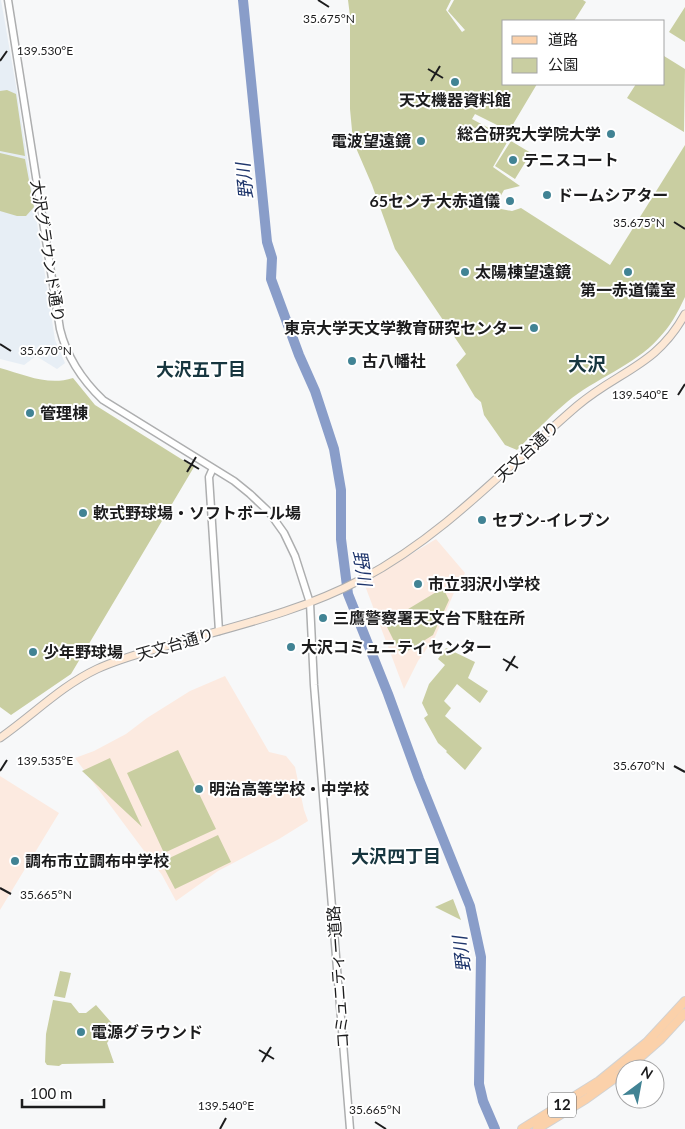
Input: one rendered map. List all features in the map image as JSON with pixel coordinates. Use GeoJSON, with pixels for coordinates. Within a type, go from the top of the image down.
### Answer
{"type":"FeatureCollection","features":[{"type":"Feature","properties":{"kind":"main road","name":"天文台通り"},"geometry":{"type":"LineString","coordinates":[[0,738],[62,690],[97,669],[131,656],[258,621],[310,603],[360,580],[396,558],[440,529],[584,400],[653,355],[671,337],[685,314]]}},
{"type":"Feature","properties":{"kind":"main road","name":"12"},"geometry":{"type":"LineString","coordinates":[[522,1129],[594,1085],[639,1049],[685,1002]]}},
{"type":"Feature","properties":{"kind":"main road","name":"12"},"geometry":{"type":"LineString","coordinates":[[638,1059],[685,1013]]}},
{"type":"Feature","properties":{"kind":"main road"},"geometry":{"type":"LineString","coordinates":[[639,1049],[653,1041],[656,1043]]}},
{"type":"Feature","properties":{"kind":"main road","name":"12"},"geometry":{"type":"LineString","coordinates":[[537,1129],[586,1099],[615,1078]]}},
{"type":"Feature","properties":{"kind":"street","name":"大沢グラウンド通り"},"geometry":{"type":"LineString","coordinates":[[8,0],[60,330],[68,355],[86,383],[103,400],[242,487],[276,521],[290,544],[302,574],[310,603]]}},
{"type":"Feature","properties":{"kind":"street"},"geometry":{"type":"LineString","coordinates":[[213,468],[209,477],[219,632]]}},
{"type":"Feature","properties":{"kind":"street","name":"コミュニティー道路"},"geometry":{"type":"LineString","coordinates":[[310,603],[314,685],[350,1129]]}},
{"type":"Feature","properties":{"kind":"shaded area"},"geometry":{"type":"Polygon","coordinates":[[[0,0],[16,86],[55,340],[65,363],[57,369],[36,356],[24,365],[0,359],[0,0]]]}},
{"type":"Feature","properties":{"kind":"shaded area"},"geometry":{"type":"Polygon","coordinates":[[[436,539],[465,573],[456,588],[435,637],[418,661],[404,689],[364,583],[436,539]]]}},
{"type":"Feature","properties":{"kind":"shaded area","name":"明治高等学校・中学校"},"geometry":{"type":"Polygon","coordinates":[[[225,676],[269,752],[286,756],[295,767],[308,821],[279,839],[218,871],[176,901],[162,875],[75,758],[94,751],[126,734],[147,718],[190,691],[225,676]]]}},
{"type":"Feature","properties":{"kind":"shaded area","name":"調布市立調布中学校"},"geometry":{"type":"Polygon","coordinates":[[[0,776],[59,813],[0,910],[0,776]]]}},
{"type":"Feature","properties":{"kind":"green space"},"geometry":{"type":"Polygon","coordinates":[[[348,0],[451,0],[446,10],[462,32],[465,30],[448,11],[454,0],[583,0],[586,2],[575,20],[502,20],[502,85],[536,85],[509,131],[475,114],[472,119],[509,139],[493,167],[520,186],[504,190],[499,199],[501,209],[512,211],[521,208],[610,265],[685,145],[685,297],[677,314],[649,348],[567,402],[517,450],[505,445],[484,415],[481,402],[475,397],[456,365],[466,354],[395,249],[372,185],[353,141],[350,109],[350,16],[348,0]]]}},
{"type":"Feature","properties":{"kind":"green space"},"geometry":{"type":"Polygon","coordinates":[[[685,7],[685,42],[669,32],[685,7]]]}},
{"type":"Feature","properties":{"kind":"green space"},"geometry":{"type":"Polygon","coordinates":[[[665,57],[685,69],[684,132],[627,98],[635,85],[665,85],[665,57]]]}},
{"type":"Feature","properties":{"kind":"green space"},"geometry":{"type":"Polygon","coordinates":[[[7,90],[16,94],[25,156],[0,151],[0,91],[7,90]]]}},
{"type":"Feature","properties":{"kind":"green space","name":"テニスコート"},"geometry":{"type":"Polygon","coordinates":[[[511,141],[531,153],[515,179],[495,166],[511,141]]]}},
{"type":"Feature","properties":{"kind":"green space"},"geometry":{"type":"Polygon","coordinates":[[[0,153],[25,159],[34,207],[26,216],[17,216],[0,211],[0,153]]]}},
{"type":"Feature","properties":{"kind":"green space"},"geometry":{"type":"Polygon","coordinates":[[[0,368],[46,380],[55,381],[73,378],[95,405],[194,467],[71,674],[11,715],[0,707],[0,368]]]}},
{"type":"Feature","properties":{"kind":"green space"},"geometry":{"type":"Polygon","coordinates":[[[443,588],[449,600],[433,635],[401,655],[385,623],[443,588]]]}},
{"type":"Feature","properties":{"kind":"green space"},"geometry":{"type":"Polygon","coordinates":[[[446,648],[475,662],[468,678],[488,691],[480,703],[457,684],[444,701],[451,708],[445,716],[482,748],[465,770],[438,743],[424,718],[428,715],[422,703],[429,684],[445,665],[438,659],[446,648]]]}},
{"type":"Feature","properties":{"kind":"green space"},"geometry":{"type":"Polygon","coordinates":[[[178,750],[216,829],[164,853],[127,773],[178,750]]]}},
{"type":"Feature","properties":{"kind":"green space"},"geometry":{"type":"Polygon","coordinates":[[[110,758],[142,827],[82,771],[110,758]]]}},
{"type":"Feature","properties":{"kind":"green space"},"geometry":{"type":"Polygon","coordinates":[[[218,835],[231,862],[175,889],[161,862],[218,835]]]}},
{"type":"Feature","properties":{"kind":"green space"},"geometry":{"type":"Polygon","coordinates":[[[453,899],[461,920],[435,907],[453,899]]]}},
{"type":"Feature","properties":{"kind":"green space"},"geometry":{"type":"Polygon","coordinates":[[[60,971],[71,973],[65,998],[54,996],[60,971]]]}},
{"type":"Feature","properties":{"kind":"green space","name":"電源グラウンド"},"geometry":{"type":"Polygon","coordinates":[[[53,1000],[71,1003],[79,1013],[86,1013],[96,1005],[117,1029],[107,1043],[114,1063],[47,1065],[45,1062],[46,1034],[53,1000]]]}},
{"type":"Feature","properties":{"kind":"waterway","name":"野川"},"geometry":{"type":"LineString","coordinates":[[243,0],[267,242],[272,258],[271,279],[299,355],[315,391],[334,449],[341,490],[341,539],[348,594],[470,906],[481,957],[479,1084],[483,1101],[495,1129]]}},
{"type":"Feature","properties":{"kind":"place","name":"天文機器資料館"},"geometry":{"type":"Point","coordinates":[455,82]}},
{"type":"Feature","properties":{"kind":"place","name":"総合研究大学院大学"},"geometry":{"type":"Point","coordinates":[611,134]}},
{"type":"Feature","properties":{"kind":"place","name":"電波望遠鏡"},"geometry":{"type":"Point","coordinates":[421,141]}},
{"type":"Feature","properties":{"kind":"place","name":"テニスコート"},"geometry":{"type":"Point","coordinates":[513,160]}},
{"type":"Feature","properties":{"kind":"place","name":"ドームシアター"},"geometry":{"type":"Point","coordinates":[547,195]}},
{"type":"Feature","properties":{"kind":"place","name":"65センチ大赤道儀"},"geometry":{"type":"Point","coordinates":[510,201]}},
{"type":"Feature","properties":{"kind":"place","name":"太陽棟望遠鏡"},"geometry":{"type":"Point","coordinates":[465,272]}},
{"type":"Feature","properties":{"kind":"place","name":"第一赤道儀室"},"geometry":{"type":"Point","coordinates":[628,272]}},
{"type":"Feature","properties":{"kind":"place","name":"東京大学天文学教育研究センター"},"geometry":{"type":"Point","coordinates":[534,328]}},
{"type":"Feature","properties":{"kind":"place","name":"古八幡社"},"geometry":{"type":"Point","coordinates":[352,361]}},
{"type":"Feature","properties":{"kind":"place","name":"管理棟"},"geometry":{"type":"Point","coordinates":[30,413]}},
{"type":"Feature","properties":{"kind":"place","name":"軟式野球場・ソフトボール場"},"geometry":{"type":"Point","coordinates":[83,513]}},
{"type":"Feature","properties":{"kind":"place","name":"セブン-イレブン"},"geometry":{"type":"Point","coordinates":[482,520]}},
{"type":"Feature","properties":{"kind":"place","name":"市立羽沢小学校"},"geometry":{"type":"Point","coordinates":[418,584]}},
{"type":"Feature","properties":{"kind":"place","name":"三鷹警察署天文台下駐在所"},"geometry":{"type":"Point","coordinates":[323,618]}},
{"type":"Feature","properties":{"kind":"place","name":"大沢コミュニティセンター"},"geometry":{"type":"Point","coordinates":[291,647]}},
{"type":"Feature","properties":{"kind":"place","name":"少年野球場"},"geometry":{"type":"Point","coordinates":[33,652]}},
{"type":"Feature","properties":{"kind":"place","name":"明治高等学校・中学校"},"geometry":{"type":"Point","coordinates":[199,789]}},
{"type":"Feature","properties":{"kind":"place","name":"調布市立調布中学校"},"geometry":{"type":"Point","coordinates":[15,861]}},
{"type":"Feature","properties":{"kind":"place","name":"電源グラウンド"},"geometry":{"type":"Point","coordinates":[81,1032]}},
{"type":"Feature","properties":{"kind":"district","name":"大沢"},"geometry":{"type":"Point","coordinates":[587,364]}},
{"type":"Feature","properties":{"kind":"district","name":"大沢五丁目"},"geometry":{"type":"Point","coordinates":[201,370]}},
{"type":"Feature","properties":{"kind":"district","name":"大沢四丁目"},"geometry":{"type":"Point","coordinates":[396,857]}}]}
